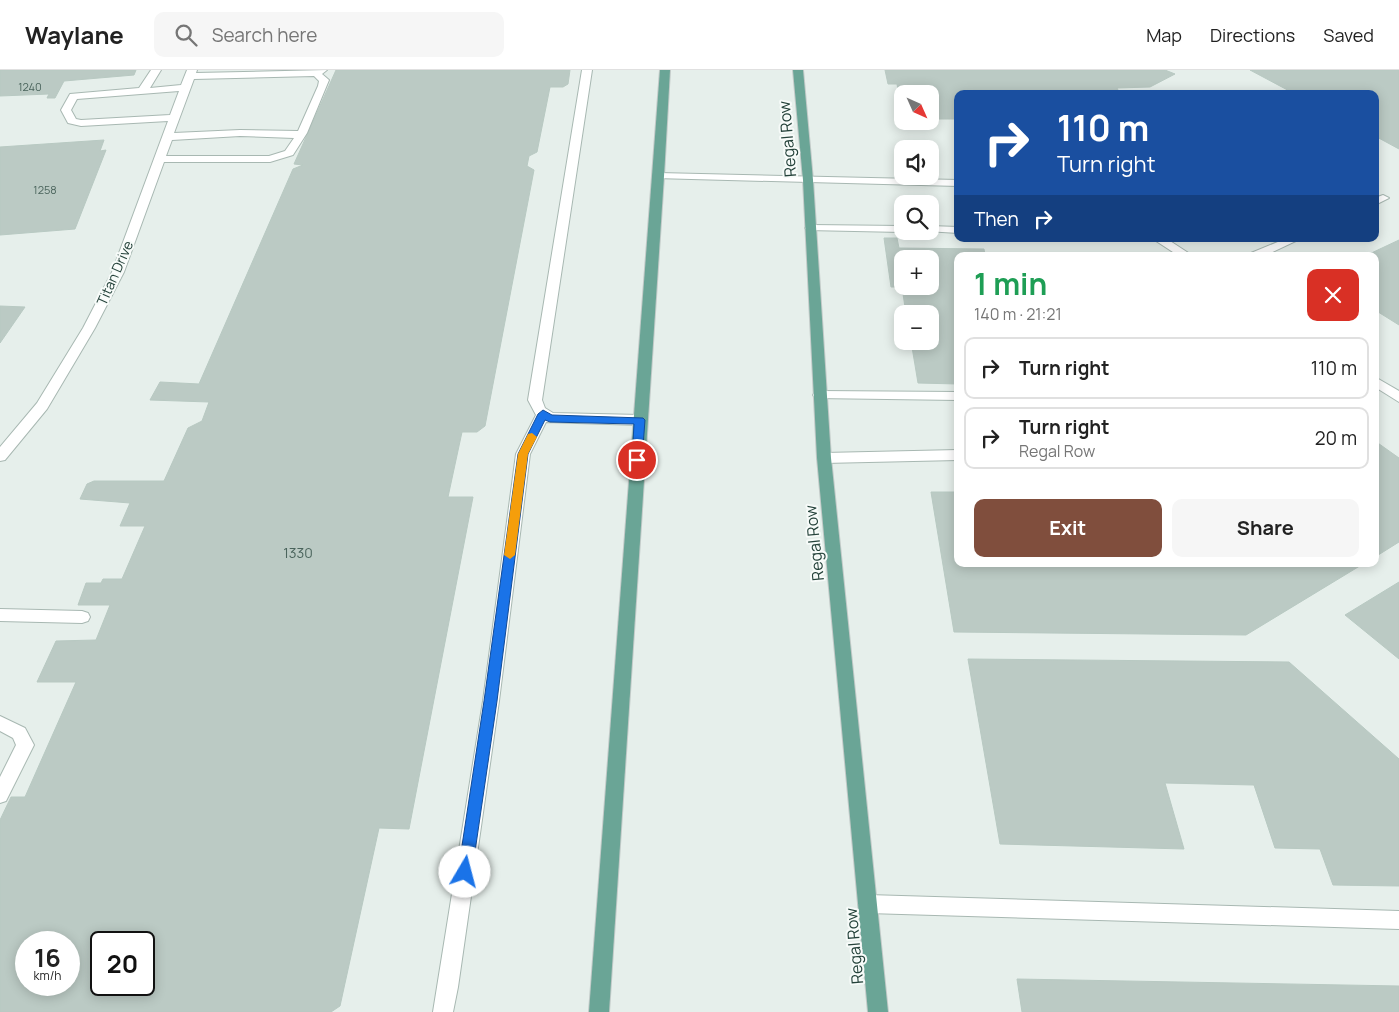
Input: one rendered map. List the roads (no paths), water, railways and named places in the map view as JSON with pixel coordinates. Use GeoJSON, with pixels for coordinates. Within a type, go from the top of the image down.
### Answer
{"type":"FeatureCollection","features":[{"type":"Feature","properties":{"kind":"main road"},"geometry":{"type":"LineString","coordinates":[[599,1012],[665,70]]}},
{"type":"Feature","properties":{"kind":"main road","name":"Regal Row"},"geometry":{"type":"LineString","coordinates":[[798,70],[808,180],[824,458],[878,1012]]}},
{"type":"Feature","properties":{"kind":"street"},"geometry":{"type":"LineString","coordinates":[[143,90],[156,70]]}},
{"type":"Feature","properties":{"kind":"street"},"geometry":{"type":"LineString","coordinates":[[587,70],[535,400],[540,412],[550,418],[640,420]]}},
{"type":"Feature","properties":{"kind":"street"},"geometry":{"type":"LineString","coordinates":[[159,159],[270,159],[289,154],[302,133],[324,80],[319,72],[191,73]]}},
{"type":"Feature","properties":{"kind":"street","name":"Titan Drive"},"geometry":{"type":"LineString","coordinates":[[0,456],[42,406],[89,328],[118,272],[191,73]]}},
{"type":"Feature","properties":{"kind":"street"},"geometry":{"type":"LineString","coordinates":[[174,118],[81,123],[72,121],[66,110],[74,96],[185,88]]}},
{"type":"Feature","properties":{"kind":"street"},"geometry":{"type":"LineString","coordinates":[[167,137],[240,133],[293,135],[302,133]]}},
{"type":"Feature","properties":{"kind":"street"},"geometry":{"type":"LineString","coordinates":[[659,176],[954,183]]}},
{"type":"Feature","properties":{"kind":"street"},"geometry":{"type":"LineString","coordinates":[[811,228],[894,229]]}},
{"type":"Feature","properties":{"kind":"street"},"geometry":{"type":"LineString","coordinates":[[939,229],[954,230]]}},
{"type":"Feature","properties":{"kind":"street"},"geometry":{"type":"LineString","coordinates":[[1164,242],[1180,252]]}},
{"type":"Feature","properties":{"kind":"street"},"geometry":{"type":"LineString","coordinates":[[1264,252],[1287,242]]}},
{"type":"Feature","properties":{"kind":"street"},"geometry":{"type":"LineString","coordinates":[[1379,384],[1399,397]]}},
{"type":"Feature","properties":{"kind":"street"},"geometry":{"type":"LineString","coordinates":[[820,395],[954,396]]}},
{"type":"Feature","properties":{"kind":"street"},"geometry":{"type":"LineString","coordinates":[[442,1012],[491,701],[523,454],[543,414]]}},
{"type":"Feature","properties":{"kind":"street"},"geometry":{"type":"LineString","coordinates":[[824,458],[954,455]]}},
{"type":"Feature","properties":{"kind":"street"},"geometry":{"type":"LineString","coordinates":[[0,615],[82,617]]}},
{"type":"Feature","properties":{"kind":"street"},"geometry":{"type":"LineString","coordinates":[[0,723],[19,733],[25,745],[0,795]]}},
{"type":"Feature","properties":{"kind":"street"},"geometry":{"type":"LineString","coordinates":[[868,904],[1399,920]]}}]}
